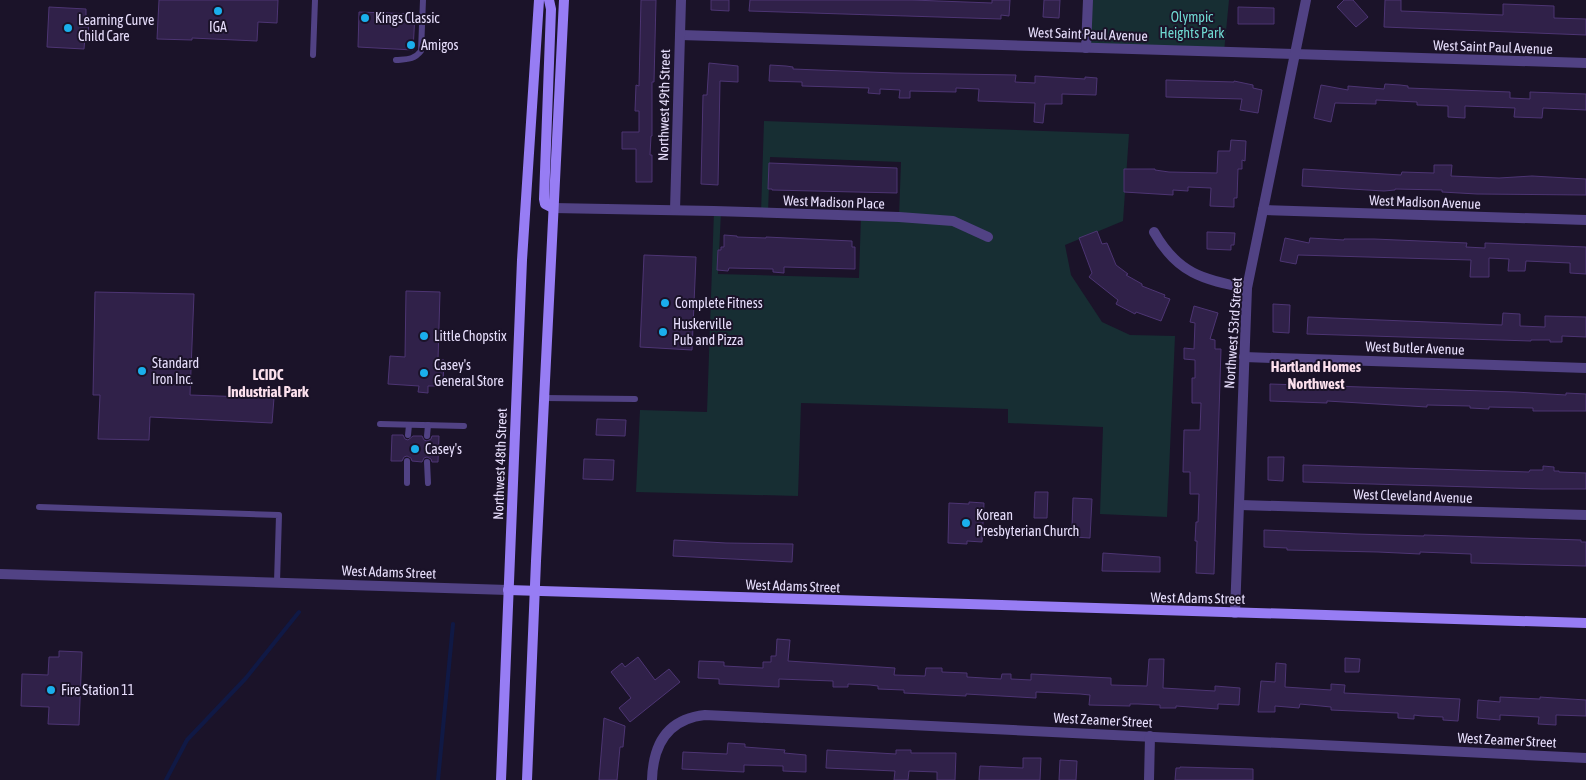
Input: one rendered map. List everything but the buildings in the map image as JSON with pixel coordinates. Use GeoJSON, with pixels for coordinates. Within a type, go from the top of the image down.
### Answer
{"type":"FeatureCollection","features":[{"type":"Feature","properties":{"kind":"main road","name":"Northwest 48th Street"},"geometry":{"type":"LineString","coordinates":[[501,780],[524,207],[539,0]]}},
{"type":"Feature","properties":{"kind":"main road"},"geometry":{"type":"LineString","coordinates":[[549,0],[552,8],[544,199],[545,204],[554,208]]}},
{"type":"Feature","properties":{"kind":"main road"},"geometry":{"type":"LineString","coordinates":[[527,780],[534,591],[564,0]]}},
{"type":"Feature","properties":{"kind":"main road","name":"West Adams Street"},"geometry":{"type":"LineString","coordinates":[[508,590],[1586,623]]}},
{"type":"Feature","properties":{"kind":"street","name":"Northwest 49th Street"},"geometry":{"type":"LineString","coordinates":[[675,210],[681,0]]}},
{"type":"Feature","properties":{"kind":"street"},"geometry":{"type":"LineString","coordinates":[[1086,48],[1088,0]]}},
{"type":"Feature","properties":{"kind":"street","name":"Northwest 53rd Street"},"geometry":{"type":"LineString","coordinates":[[1235,613],[1247,288],[1306,0]]}},
{"type":"Feature","properties":{"kind":"street","name":"West Saint Paul Avenue"},"geometry":{"type":"LineString","coordinates":[[680,35],[1586,63]]}},
{"type":"Feature","properties":{"kind":"street"},"geometry":{"type":"LineString","coordinates":[[554,208],[675,210]]}},
{"type":"Feature","properties":{"kind":"street","name":"West Madison Place"},"geometry":{"type":"LineString","coordinates":[[675,210],[899,217],[953,221],[988,237]]}},
{"type":"Feature","properties":{"kind":"street","name":"West Madison Avenue"},"geometry":{"type":"LineString","coordinates":[[1263,210],[1586,220]]}},
{"type":"Feature","properties":{"kind":"street"},"geometry":{"type":"LineString","coordinates":[[1154,232],[1166,252],[1182,266],[1205,278],[1247,288]]}},
{"type":"Feature","properties":{"kind":"street","name":"West Butler Avenue"},"geometry":{"type":"LineString","coordinates":[[1244,357],[1586,368]]}},
{"type":"Feature","properties":{"kind":"street","name":"West Cleveland Avenue"},"geometry":{"type":"LineString","coordinates":[[1240,505],[1586,514]]}},
{"type":"Feature","properties":{"kind":"street","name":"West Adams Street"},"geometry":{"type":"LineString","coordinates":[[0,574],[508,590]]}},
{"type":"Feature","properties":{"kind":"street","name":"West Zeamer Street"},"geometry":{"type":"LineString","coordinates":[[652,776],[655,752],[667,733],[678,723],[688,718],[705,715],[1586,758]]}},
{"type":"Feature","properties":{"kind":"street"},"geometry":{"type":"LineString","coordinates":[[1148,780],[1150,736]]}},
{"type":"Feature","properties":{"kind":"lane"},"geometry":{"type":"LineString","coordinates":[[312,55],[315,0]]}},
{"type":"Feature","properties":{"kind":"lane"},"geometry":{"type":"LineString","coordinates":[[396,60],[411,59],[416,57],[421,50],[423,0]]}},
{"type":"Feature","properties":{"kind":"lane"},"geometry":{"type":"LineString","coordinates":[[544,398],[635,399]]}},
{"type":"Feature","properties":{"kind":"lane"},"geometry":{"type":"LineString","coordinates":[[380,424],[464,426]]}},
{"type":"Feature","properties":{"kind":"lane"},"geometry":{"type":"LineString","coordinates":[[408,425],[408,435]]}},
{"type":"Feature","properties":{"kind":"lane"},"geometry":{"type":"LineString","coordinates":[[428,425],[428,436]]}},
{"type":"Feature","properties":{"kind":"lane"},"geometry":{"type":"LineString","coordinates":[[407,461],[407,482]]}},
{"type":"Feature","properties":{"kind":"lane"},"geometry":{"type":"LineString","coordinates":[[427,462],[428,483]]}},
{"type":"Feature","properties":{"kind":"lane"},"geometry":{"type":"LineString","coordinates":[[39,507],[279,515],[277,582]]}},
{"type":"Feature","properties":{"kind":"green space","name":"Olympic Heights Park"},"geometry":{"type":"Polygon","coordinates":[[[1088,0],[1229,0],[1224,52],[1086,48],[1088,0]]]}},
{"type":"Feature","properties":{"kind":"green space"},"geometry":{"type":"Polygon","coordinates":[[[764,121],[1129,134],[1123,221],[1065,245],[1071,275],[1102,322],[1130,335],[1175,336],[1167,517],[1100,514],[1103,427],[1008,423],[1008,409],[801,403],[798,496],[636,492],[640,410],[707,412],[714,211],[721,212],[718,274],[859,278],[861,216],[899,217],[901,162],[770,157],[768,213],[761,213],[764,121]]]}},
{"type":"Feature","properties":{"kind":"waterway"},"geometry":{"type":"LineString","coordinates":[[166,780],[187,740],[246,678],[299,612]]}},
{"type":"Feature","properties":{"kind":"waterway"},"geometry":{"type":"LineString","coordinates":[[438,780],[453,624]]}},
{"type":"Feature","properties":{"kind":"place","name":"IGA"},"geometry":{"type":"Point","coordinates":[218,11]}},
{"type":"Feature","properties":{"kind":"place","name":"Kings Classic"},"geometry":{"type":"Point","coordinates":[365,18]}},
{"type":"Feature","properties":{"kind":"place","name":"Learning Curve Child Care"},"geometry":{"type":"Point","coordinates":[68,28]}},
{"type":"Feature","properties":{"kind":"place","name":"Amigos"},"geometry":{"type":"Point","coordinates":[411,45]}},
{"type":"Feature","properties":{"kind":"place","name":"Complete Fitness"},"geometry":{"type":"Point","coordinates":[665,303]}},
{"type":"Feature","properties":{"kind":"place","name":"Huskerville Pub and Pizza"},"geometry":{"type":"Point","coordinates":[663,332]}},
{"type":"Feature","properties":{"kind":"place","name":"Little Chopstix"},"geometry":{"type":"Point","coordinates":[424,336]}},
{"type":"Feature","properties":{"kind":"place","name":"Standard Iron Inc."},"geometry":{"type":"Point","coordinates":[142,371]}},
{"type":"Feature","properties":{"kind":"place","name":"Casey's General Store"},"geometry":{"type":"Point","coordinates":[424,373]}},
{"type":"Feature","properties":{"kind":"place","name":"Casey's"},"geometry":{"type":"Point","coordinates":[415,449]}},
{"type":"Feature","properties":{"kind":"place","name":"Korean Presbyterian Church"},"geometry":{"type":"Point","coordinates":[966,523]}},
{"type":"Feature","properties":{"kind":"place","name":"Fire Station 11"},"geometry":{"type":"Point","coordinates":[51,690]}},
{"type":"Feature","properties":{"kind":"district","name":"Hartland Homes Northwest"},"geometry":{"type":"Point","coordinates":[1316,374]}},
{"type":"Feature","properties":{"kind":"district","name":"LCIDC Industrial Park"},"geometry":{"type":"Point","coordinates":[268,382]}}]}
